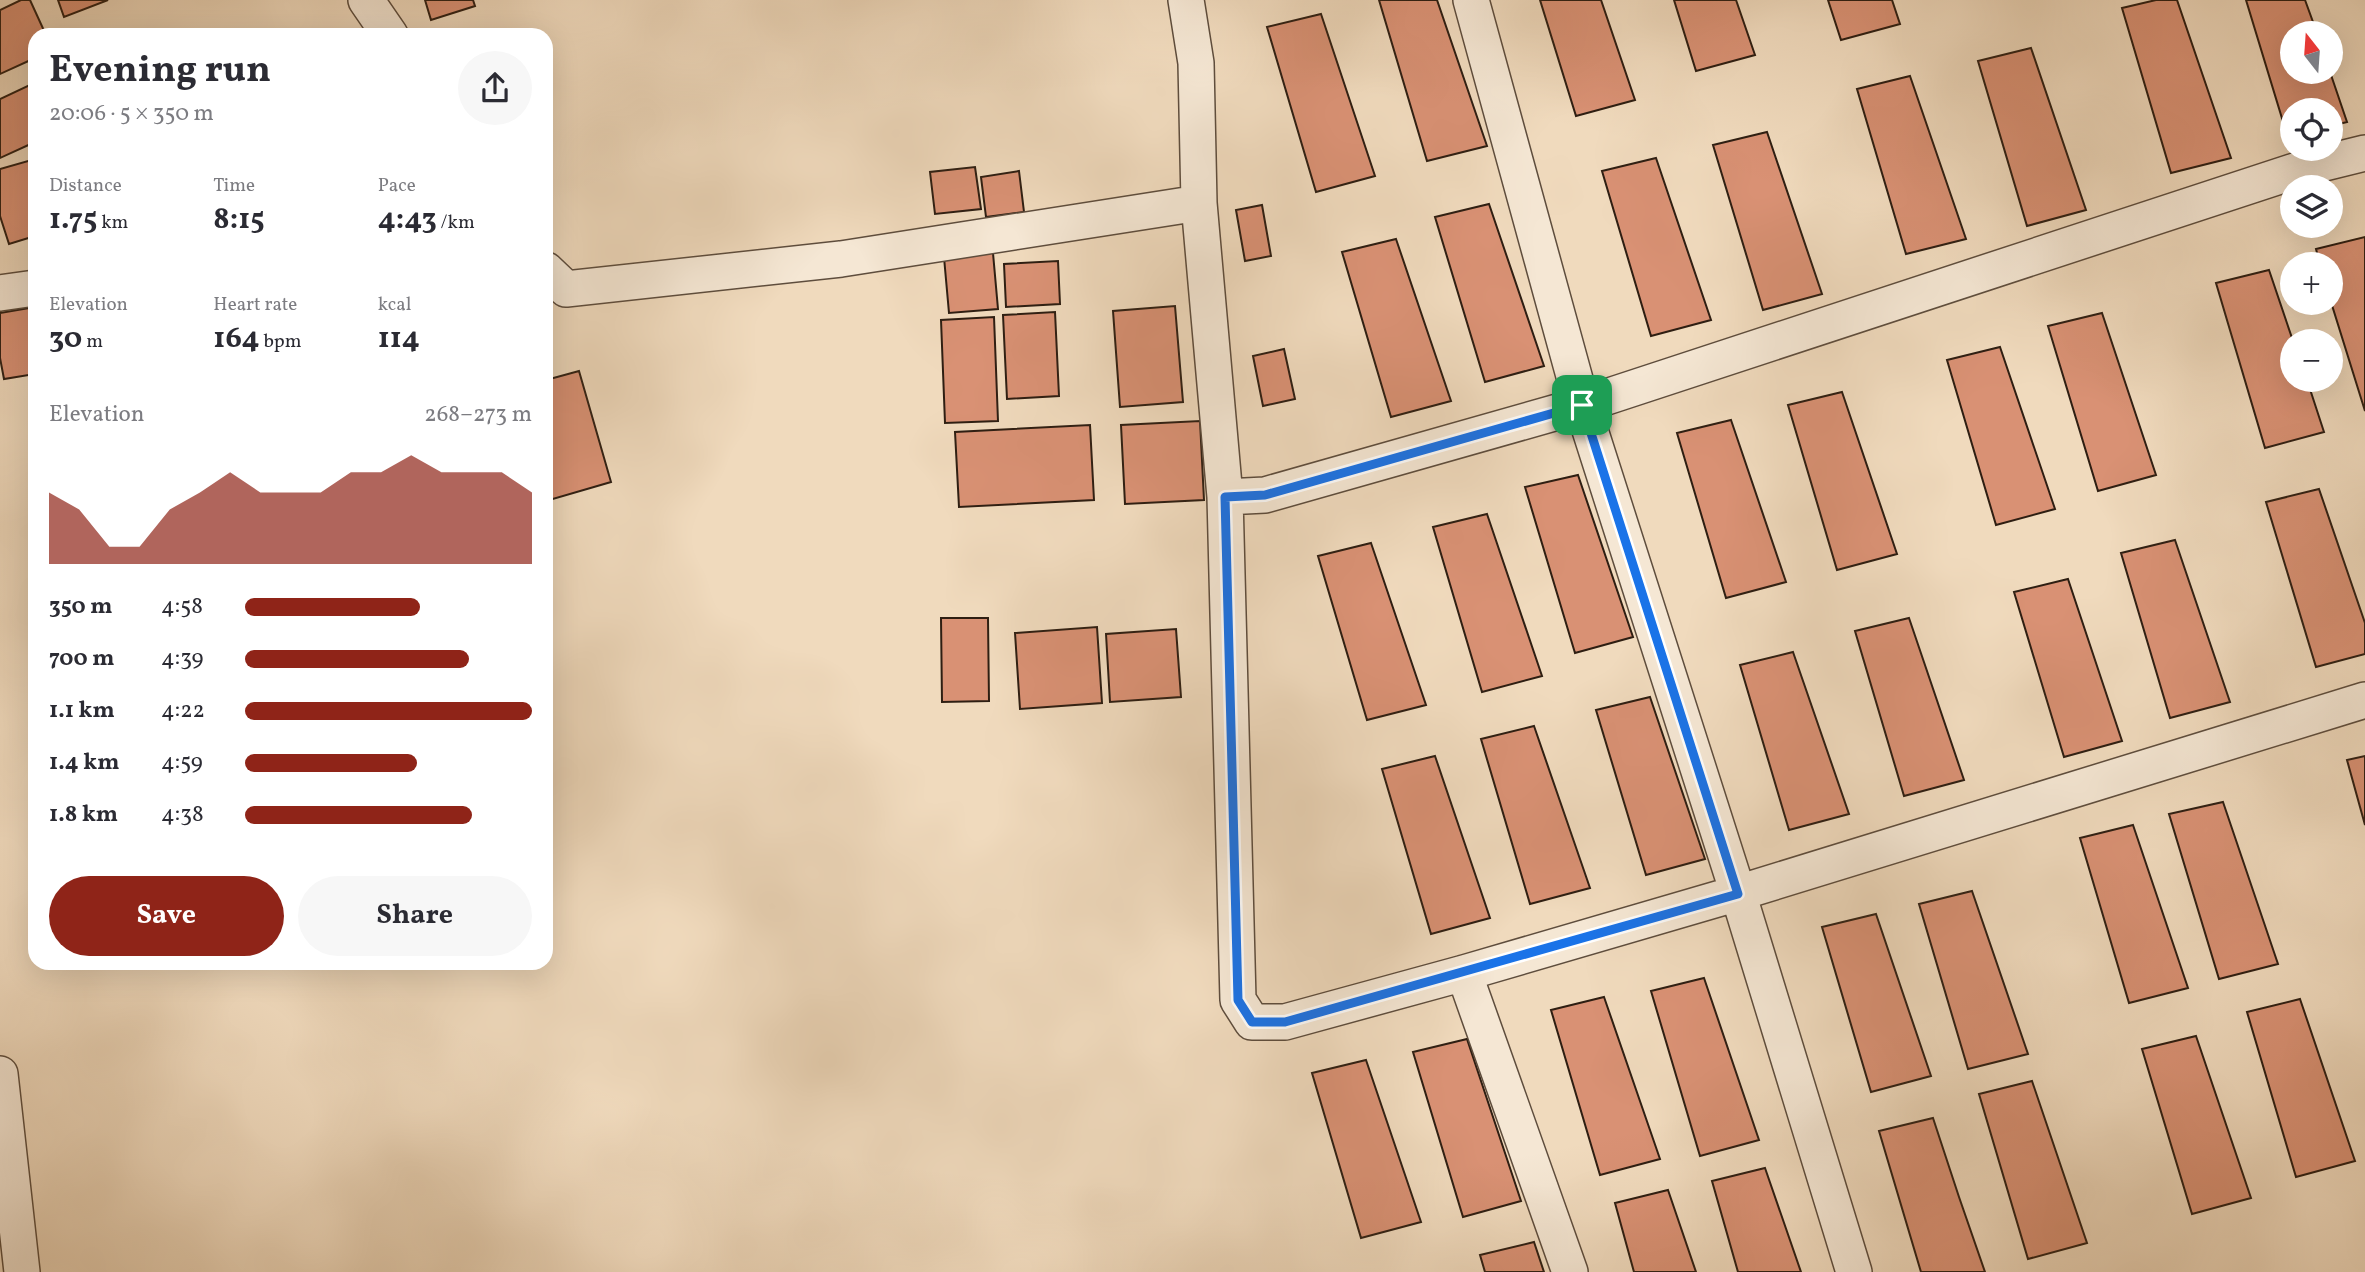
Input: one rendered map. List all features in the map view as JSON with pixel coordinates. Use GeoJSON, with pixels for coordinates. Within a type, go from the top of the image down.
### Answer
{"type":"FeatureCollection","features":[{"type":"Feature","properties":{"kind":"street"},"geometry":{"type":"LineString","coordinates":[[366,0],[385,28]]}},
{"type":"Feature","properties":{"kind":"street"},"geometry":{"type":"LineString","coordinates":[[1186,0],[1196,63],[1199,203],[1225,497],[1238,1000],[1252,1022],[1285,1022],[1738,894],[2365,700]]}},
{"type":"Feature","properties":{"kind":"street"},"geometry":{"type":"LineString","coordinates":[[1471,0],[1582,405],[1738,894],[1854,1272]]}},
{"type":"Feature","properties":{"kind":"street"},"geometry":{"type":"LineString","coordinates":[[1225,497],[1265,495],[1582,405],[2290,172],[2365,153]]}},
{"type":"Feature","properties":{"kind":"street"},"geometry":{"type":"LineString","coordinates":[[553,277],[566,289],[841,259],[1199,203]]}},
{"type":"Feature","properties":{"kind":"street"},"geometry":{"type":"LineString","coordinates":[[0,293],[28,289]]}},
{"type":"Feature","properties":{"kind":"street"},"geometry":{"type":"LineString","coordinates":[[1464,973],[1570,1272]]}},
{"type":"Feature","properties":{"kind":"street"},"geometry":{"type":"LineString","coordinates":[[0,1074],[22,1272]]}},
{"type":"Feature","properties":{"kind":"building"},"geometry":{"type":"Polygon","coordinates":[[[21,0],[30,0],[43,28],[28,28],[28,61],[0,74],[0,10],[21,0]]]}},
{"type":"Feature","properties":{"kind":"building"},"geometry":{"type":"Polygon","coordinates":[[[58,0],[108,0],[64,17],[58,0]]]}},
{"type":"Feature","properties":{"kind":"building"},"geometry":{"type":"Polygon","coordinates":[[[425,0],[473,0],[475,6],[431,20],[425,0]]]}},
{"type":"Feature","properties":{"kind":"building"},"geometry":{"type":"Polygon","coordinates":[[[1379,0],[1437,0],[1487,146],[1427,161],[1379,0]]]}},
{"type":"Feature","properties":{"kind":"building"},"geometry":{"type":"Polygon","coordinates":[[[1540,0],[1601,0],[1635,100],[1576,116],[1540,0]]]}},
{"type":"Feature","properties":{"kind":"building"},"geometry":{"type":"Polygon","coordinates":[[[1674,0],[1736,0],[1755,55],[1696,71],[1674,0]]]}},
{"type":"Feature","properties":{"kind":"building"},"geometry":{"type":"Polygon","coordinates":[[[1828,0],[1892,0],[1900,24],[1841,40],[1828,0]]]}},
{"type":"Feature","properties":{"kind":"building"},"geometry":{"type":"Polygon","coordinates":[[[2156,0],[2177,0],[2231,158],[2171,173],[2122,8],[2156,0]]]}},
{"type":"Feature","properties":{"kind":"building"},"geometry":{"type":"Polygon","coordinates":[[[2246,0],[2305,0],[2313,21],[2280,21],[2280,84],[2334,84],[2339,98],[2280,98],[2280,112],[2246,0]]]}},
{"type":"Feature","properties":{"kind":"building"},"geometry":{"type":"Polygon","coordinates":[[[1321,14],[1375,176],[1316,192],[1267,27],[1321,14]]]}},
{"type":"Feature","properties":{"kind":"building"},"geometry":{"type":"Polygon","coordinates":[[[2031,48],[2086,210],[2027,226],[1978,61],[2031,48]]]}},
{"type":"Feature","properties":{"kind":"building"},"geometry":{"type":"Polygon","coordinates":[[[1910,76],[1966,239],[1906,254],[1857,89],[1910,76]]]}},
{"type":"Feature","properties":{"kind":"building"},"geometry":{"type":"Polygon","coordinates":[[[28,86],[28,145],[0,158],[0,99],[28,86]]]}},
{"type":"Feature","properties":{"kind":"building"},"geometry":{"type":"Polygon","coordinates":[[[1767,132],[1822,294],[1763,310],[1713,145],[1767,132]]]}},
{"type":"Feature","properties":{"kind":"building"},"geometry":{"type":"Polygon","coordinates":[[[1656,158],[1711,320],[1651,336],[1602,171],[1656,158]]]}},
{"type":"Feature","properties":{"kind":"building"},"geometry":{"type":"Polygon","coordinates":[[[28,161],[28,238],[9,244],[0,216],[0,169],[28,161]]]}},
{"type":"Feature","properties":{"kind":"building"},"geometry":{"type":"Polygon","coordinates":[[[975,167],[981,209],[935,214],[930,172],[975,167]]]}},
{"type":"Feature","properties":{"kind":"building"},"geometry":{"type":"Polygon","coordinates":[[[1019,171],[1024,212],[986,217],[981,177],[1019,171]]]}},
{"type":"Feature","properties":{"kind":"building"},"geometry":{"type":"Polygon","coordinates":[[[1489,204],[1544,366],[1485,382],[1435,217],[1489,204]]]}},
{"type":"Feature","properties":{"kind":"building"},"geometry":{"type":"Polygon","coordinates":[[[1262,205],[1271,256],[1245,261],[1236,210],[1262,205]]]}},
{"type":"Feature","properties":{"kind":"building"},"geometry":{"type":"Polygon","coordinates":[[[2365,237],[2365,411],[2343,340],[2343,329],[2339,329],[2335,315],[2343,315],[2343,252],[2317,252],[2316,249],[2365,237]]]}},
{"type":"Feature","properties":{"kind":"building"},"geometry":{"type":"Polygon","coordinates":[[[1396,239],[1451,401],[1391,417],[1342,252],[1396,239]]]}},
{"type":"Feature","properties":{"kind":"building"},"geometry":{"type":"Polygon","coordinates":[[[992,242],[998,309],[949,313],[943,246],[992,242]]]}},
{"type":"Feature","properties":{"kind":"building"},"geometry":{"type":"Polygon","coordinates":[[[1058,261],[1060,304],[1006,307],[1004,264],[1058,261]]]}},
{"type":"Feature","properties":{"kind":"building"},"geometry":{"type":"Polygon","coordinates":[[[2269,270],[2280,303],[2280,315],[2284,315],[2289,329],[2280,329],[2280,392],[2311,392],[2324,432],[2265,448],[2216,283],[2269,270]]]}},
{"type":"Feature","properties":{"kind":"building"},"geometry":{"type":"Polygon","coordinates":[[[1175,306],[1183,402],[1120,407],[1113,311],[1175,306]]]}},
{"type":"Feature","properties":{"kind":"building"},"geometry":{"type":"Polygon","coordinates":[[[28,308],[28,375],[4,379],[0,358],[0,313],[28,308]]]}},
{"type":"Feature","properties":{"kind":"building"},"geometry":{"type":"Polygon","coordinates":[[[1055,312],[1059,396],[1007,399],[1003,315],[1055,312]]]}},
{"type":"Feature","properties":{"kind":"building"},"geometry":{"type":"Polygon","coordinates":[[[2102,313],[2156,475],[2098,491],[2048,326],[2102,313]]]}},
{"type":"Feature","properties":{"kind":"building"},"geometry":{"type":"Polygon","coordinates":[[[994,317],[998,421],[945,423],[941,320],[994,317]]]}},
{"type":"Feature","properties":{"kind":"building"},"geometry":{"type":"Polygon","coordinates":[[[2000,347],[2055,509],[1996,525],[1947,360],[2000,347]]]}},
{"type":"Feature","properties":{"kind":"building"},"geometry":{"type":"Polygon","coordinates":[[[1284,349],[1295,399],[1263,406],[1253,356],[1284,349]]]}},
{"type":"Feature","properties":{"kind":"building"},"geometry":{"type":"Polygon","coordinates":[[[579,371],[611,482],[553,499],[553,378],[579,371]]]}},
{"type":"Feature","properties":{"kind":"building"},"geometry":{"type":"Polygon","coordinates":[[[1842,392],[1897,554],[1837,570],[1788,405],[1842,392]]]}},
{"type":"Feature","properties":{"kind":"building"},"geometry":{"type":"Polygon","coordinates":[[[1731,420],[1786,582],[1726,598],[1677,433],[1731,420]]]}},
{"type":"Feature","properties":{"kind":"building"},"geometry":{"type":"Polygon","coordinates":[[[1200,421],[1204,500],[1125,504],[1121,425],[1200,421]]]}},
{"type":"Feature","properties":{"kind":"building"},"geometry":{"type":"Polygon","coordinates":[[[1090,425],[1094,500],[959,507],[955,432],[1090,425]]]}},
{"type":"Feature","properties":{"kind":"building"},"geometry":{"type":"Polygon","coordinates":[[[1578,475],[1633,637],[1575,653],[1525,487],[1578,475]]]}},
{"type":"Feature","properties":{"kind":"building"},"geometry":{"type":"Polygon","coordinates":[[[2319,489],[2365,623],[2365,654],[2316,667],[2266,502],[2319,489]]]}},
{"type":"Feature","properties":{"kind":"building"},"geometry":{"type":"Polygon","coordinates":[[[1487,514],[1542,676],[1482,692],[1433,527],[1487,514]]]}},
{"type":"Feature","properties":{"kind":"building"},"geometry":{"type":"Polygon","coordinates":[[[2175,540],[2230,702],[2170,718],[2121,553],[2175,540]]]}},
{"type":"Feature","properties":{"kind":"building"},"geometry":{"type":"Polygon","coordinates":[[[1371,543],[1426,705],[1367,720],[1318,556],[1371,543]]]}},
{"type":"Feature","properties":{"kind":"building"},"geometry":{"type":"Polygon","coordinates":[[[2068,579],[2122,741],[2064,757],[2014,592],[2068,579]]]}},
{"type":"Feature","properties":{"kind":"building"},"geometry":{"type":"Polygon","coordinates":[[[941,618],[988,618],[989,701],[942,702],[941,618]]]}},
{"type":"Feature","properties":{"kind":"building"},"geometry":{"type":"Polygon","coordinates":[[[1909,618],[1964,780],[1904,796],[1855,631],[1909,618]]]}},
{"type":"Feature","properties":{"kind":"building"},"geometry":{"type":"Polygon","coordinates":[[[1097,627],[1102,703],[1020,709],[1015,633],[1097,627]]]}},
{"type":"Feature","properties":{"kind":"building"},"geometry":{"type":"Polygon","coordinates":[[[1176,629],[1181,697],[1110,702],[1106,634],[1176,629]]]}},
{"type":"Feature","properties":{"kind":"building"},"geometry":{"type":"Polygon","coordinates":[[[1793,652],[1849,814],[1789,830],[1740,665],[1793,652]]]}},
{"type":"Feature","properties":{"kind":"building"},"geometry":{"type":"Polygon","coordinates":[[[1650,697],[1705,859],[1646,875],[1596,710],[1650,697]]]}},
{"type":"Feature","properties":{"kind":"building"},"geometry":{"type":"Polygon","coordinates":[[[1534,726],[1590,888],[1530,904],[1481,739],[1534,726]]]}},
{"type":"Feature","properties":{"kind":"building"},"geometry":{"type":"Polygon","coordinates":[[[1435,756],[1490,918],[1431,934],[1382,769],[1435,756]]]}},
{"type":"Feature","properties":{"kind":"building"},"geometry":{"type":"Polygon","coordinates":[[[2365,756],[2365,825],[2347,760],[2365,756]]]}},
{"type":"Feature","properties":{"kind":"building"},"geometry":{"type":"Polygon","coordinates":[[[2223,802],[2278,964],[2219,979],[2169,814],[2223,802]]]}},
{"type":"Feature","properties":{"kind":"building"},"geometry":{"type":"Polygon","coordinates":[[[2133,825],[2188,988],[2129,1003],[2080,838],[2133,825]]]}},
{"type":"Feature","properties":{"kind":"building"},"geometry":{"type":"Polygon","coordinates":[[[1972,891],[2028,1054],[1968,1069],[1919,904],[1972,891]]]}},
{"type":"Feature","properties":{"kind":"building"},"geometry":{"type":"Polygon","coordinates":[[[1876,914],[1931,1076],[1871,1092],[1822,927],[1876,914]]]}},
{"type":"Feature","properties":{"kind":"building"},"geometry":{"type":"Polygon","coordinates":[[[1704,978],[1759,1140],[1700,1156],[1651,991],[1704,978]]]}},
{"type":"Feature","properties":{"kind":"building"},"geometry":{"type":"Polygon","coordinates":[[[1604,997],[1660,1159],[1600,1175],[1551,1010],[1604,997]]]}},
{"type":"Feature","properties":{"kind":"building"},"geometry":{"type":"Polygon","coordinates":[[[2300,999],[2355,1161],[2296,1177],[2247,1012],[2300,999]]]}},
{"type":"Feature","properties":{"kind":"building"},"geometry":{"type":"Polygon","coordinates":[[[2196,1036],[2251,1198],[2192,1214],[2142,1049],[2196,1036]]]}},
{"type":"Feature","properties":{"kind":"building"},"geometry":{"type":"Polygon","coordinates":[[[1467,1039],[1521,1201],[1463,1217],[1413,1052],[1467,1039]]]}},
{"type":"Feature","properties":{"kind":"building"},"geometry":{"type":"Polygon","coordinates":[[[1366,1060],[1421,1222],[1361,1238],[1312,1073],[1366,1060]]]}},
{"type":"Feature","properties":{"kind":"building"},"geometry":{"type":"Polygon","coordinates":[[[2032,1081],[2087,1243],[2028,1259],[1979,1094],[2032,1081]]]}},
{"type":"Feature","properties":{"kind":"building"},"geometry":{"type":"Polygon","coordinates":[[[1933,1118],[1985,1272],[1921,1272],[1879,1131],[1933,1118]]]}},
{"type":"Feature","properties":{"kind":"building"},"geometry":{"type":"Polygon","coordinates":[[[1765,1168],[1801,1272],[1738,1272],[1712,1181],[1765,1168]]]}},
{"type":"Feature","properties":{"kind":"building"},"geometry":{"type":"Polygon","coordinates":[[[1668,1190],[1696,1272],[1634,1272],[1615,1203],[1668,1190]]]}},
{"type":"Feature","properties":{"kind":"building"},"geometry":{"type":"Polygon","coordinates":[[[1534,1242],[1544,1272],[1485,1272],[1480,1255],[1534,1242]]]}},
{"type":"Feature","properties":{"kind":"route"},"geometry":{"type":"LineString","coordinates":[[1582,405],[1738,894],[1285,1022],[1252,1022],[1238,1000],[1225,497],[1265,495],[1582,405]]}}]}
